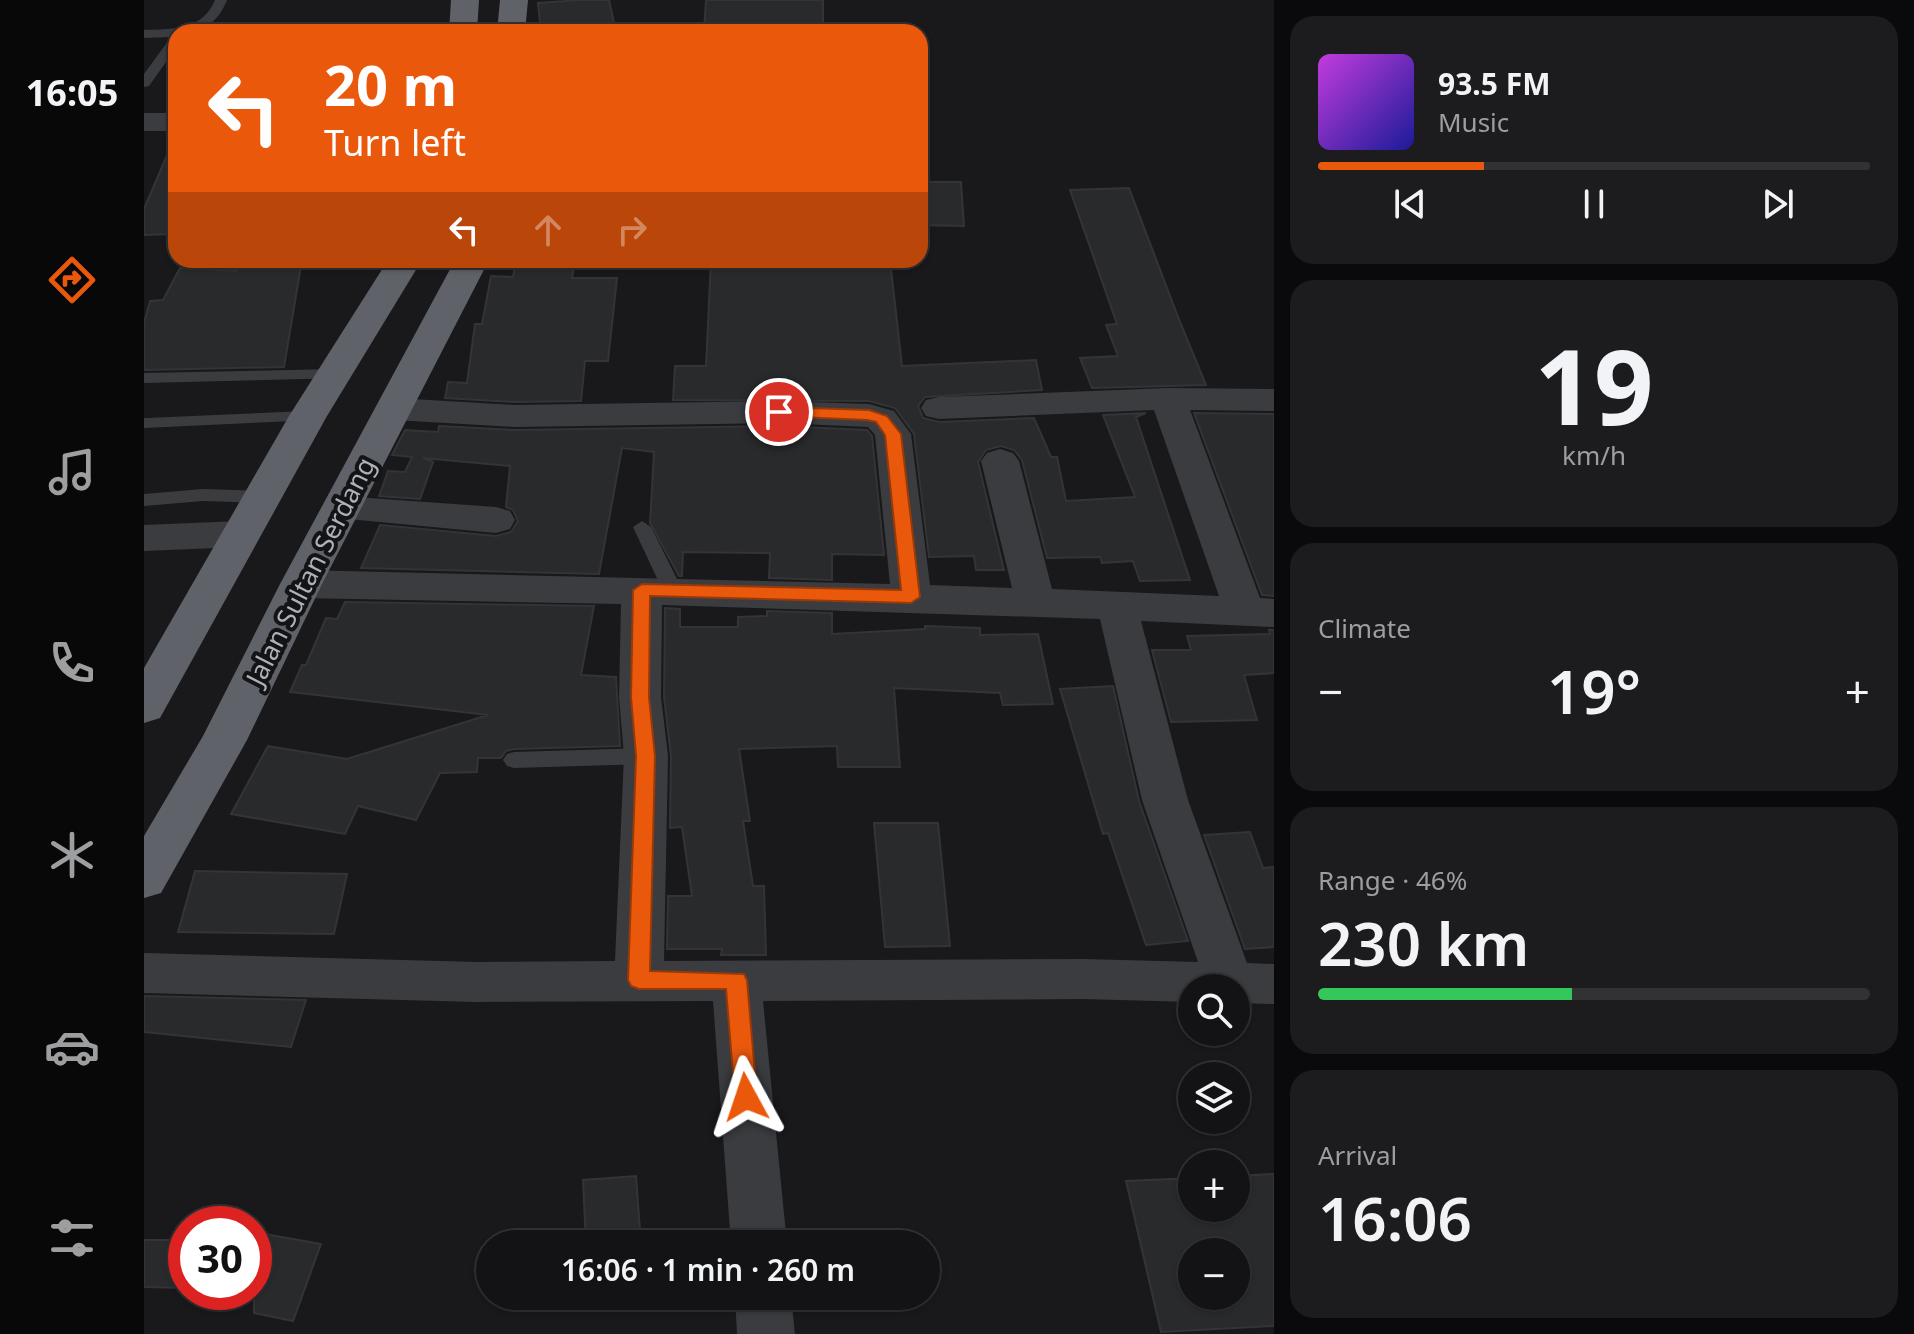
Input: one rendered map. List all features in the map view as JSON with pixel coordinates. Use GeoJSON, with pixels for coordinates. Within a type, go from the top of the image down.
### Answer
{"type":"FeatureCollection","features":[{"type":"Feature","properties":{"kind":"highway"},"geometry":{"type":"LineString","coordinates":[[464,24],[465,0]]}},
{"type":"Feature","properties":{"kind":"highway"},"geometry":{"type":"LineString","coordinates":[[512,24],[514,0]]}},
{"type":"Feature","properties":{"kind":"highway"},"geometry":{"type":"LineString","coordinates":[[144,707],[308,416],[400,268]]}},
{"type":"Feature","properties":{"kind":"highway","name":"Jalan Sultan Serdang"},"geometry":{"type":"LineString","coordinates":[[144,879],[224,740],[301,584],[468,268]]}},
{"type":"Feature","properties":{"kind":"street"},"geometry":{"type":"LineString","coordinates":[[144,122],[168,122]]}},
{"type":"Feature","properties":{"kind":"street"},"geometry":{"type":"LineString","coordinates":[[939,408],[1168,399],[1274,400]]}},
{"type":"Feature","properties":{"kind":"street"},"geometry":{"type":"LineString","coordinates":[[301,584],[911,597],[1036,605],[1259,612],[1168,399]]}},
{"type":"Feature","properties":{"kind":"street"},"geometry":{"type":"LineString","coordinates":[[395,409],[515,416],[779,412],[869,415],[881,419],[893,434],[911,597]]}},
{"type":"Feature","properties":{"kind":"street"},"geometry":{"type":"LineString","coordinates":[[1000,461],[1036,605]]}},
{"type":"Feature","properties":{"kind":"street"},"geometry":{"type":"LineString","coordinates":[[341,508],[496,520]]}},
{"type":"Feature","properties":{"kind":"street"},"geometry":{"type":"LineString","coordinates":[[144,538],[240,534]]}},
{"type":"Feature","properties":{"kind":"street"},"geometry":{"type":"LineString","coordinates":[[639,980],[646,756],[640,697],[657,590]]}},
{"type":"Feature","properties":{"kind":"street"},"geometry":{"type":"LineString","coordinates":[[144,973],[477,982],[1252,983],[1165,800],[1117,607]]}},
{"type":"Feature","properties":{"kind":"street"},"geometry":{"type":"LineString","coordinates":[[736,980],[758,1230]]}},
{"type":"Feature","properties":{"kind":"street"},"geometry":{"type":"LineString","coordinates":[[764,1310],[766,1334]]}},
{"type":"Feature","properties":{"kind":"lane"},"geometry":{"type":"LineString","coordinates":[[202,24],[210,21],[221,0]]}},
{"type":"Feature","properties":{"kind":"lane"},"geometry":{"type":"LineString","coordinates":[[144,34],[168,33]]}},
{"type":"Feature","properties":{"kind":"lane"},"geometry":{"type":"LineString","coordinates":[[144,83],[168,50]]}},
{"type":"Feature","properties":{"kind":"lane"},"geometry":{"type":"LineString","coordinates":[[144,378],[337,374]]}},
{"type":"Feature","properties":{"kind":"lane"},"geometry":{"type":"LineString","coordinates":[[147,423],[308,416]]}},
{"type":"Feature","properties":{"kind":"lane"},"geometry":{"type":"LineString","coordinates":[[144,500],[203,495],[262,497]]}},
{"type":"Feature","properties":{"kind":"lane"},"geometry":{"type":"LineString","coordinates":[[642,527],[657,590]]}},
{"type":"Feature","properties":{"kind":"lane"},"geometry":{"type":"LineString","coordinates":[[514,760],[646,756]]}},
{"type":"Feature","properties":{"kind":"building"},"geometry":{"type":"Polygon","coordinates":[[[609,0],[614,24],[540,24],[538,3],[609,0]]]}},
{"type":"Feature","properties":{"kind":"building"},"geometry":{"type":"Polygon","coordinates":[[[706,0],[823,0],[823,24],[704,24],[706,0]]]}},
{"type":"Feature","properties":{"kind":"building"},"geometry":{"type":"Polygon","coordinates":[[[168,153],[168,234],[144,235],[144,209],[168,153]]]}},
{"type":"Feature","properties":{"kind":"building"},"geometry":{"type":"Polygon","coordinates":[[[928,182],[961,182],[964,226],[928,225],[928,182]]]}},
{"type":"Feature","properties":{"kind":"building"},"geometry":{"type":"Polygon","coordinates":[[[1129,188],[1206,385],[1092,388],[1080,358],[1118,356],[1106,325],[1117,324],[1070,190],[1129,188]]]}},
{"type":"Feature","properties":{"kind":"building"},"geometry":{"type":"Polygon","coordinates":[[[180,268],[237,271],[238,268],[301,268],[284,367],[144,370],[144,323],[150,301],[163,300],[180,268]]]}},
{"type":"Feature","properties":{"kind":"building"},"geometry":{"type":"Polygon","coordinates":[[[515,268],[574,268],[572,278],[617,278],[608,361],[585,361],[581,401],[515,402],[445,398],[448,382],[467,383],[475,324],[482,324],[491,276],[513,277],[515,268]]]}},
{"type":"Feature","properties":{"kind":"building"},"geometry":{"type":"Polygon","coordinates":[[[711,268],[891,268],[902,366],[1036,360],[1042,390],[925,397],[918,406],[923,418],[939,422],[1034,418],[1051,457],[1057,457],[1066,501],[1135,497],[1103,415],[1146,413],[1136,417],[1190,580],[1140,581],[1133,561],[1102,563],[1100,557],[1047,558],[1022,460],[1014,450],[1001,446],[986,450],[978,462],[1004,570],[976,570],[974,556],[929,557],[914,434],[895,408],[869,401],[673,400],[675,366],[706,366],[711,268]]]}},
{"type":"Feature","properties":{"kind":"building"},"geometry":{"type":"Polygon","coordinates":[[[1194,413],[1274,414],[1274,596],[1262,595],[1194,413]]]}},
{"type":"Feature","properties":{"kind":"building"},"geometry":{"type":"Polygon","coordinates":[[[439,426],[515,430],[779,426],[867,430],[872,436],[884,555],[832,554],[832,580],[769,578],[770,553],[683,552],[682,576],[679,576],[650,523],[654,452],[622,448],[599,574],[361,568],[380,525],[496,536],[511,532],[518,521],[513,510],[506,507],[510,466],[423,458],[433,462],[420,499],[379,496],[388,471],[405,472],[412,457],[392,455],[405,430],[438,432],[439,426]]]}},
{"type":"Feature","properties":{"kind":"building"},"geometry":{"type":"Polygon","coordinates":[[[345,602],[594,606],[581,675],[616,677],[620,746],[514,749],[506,751],[501,758],[478,758],[477,772],[440,773],[416,820],[358,806],[345,834],[231,814],[268,746],[347,759],[488,715],[290,692],[302,665],[306,665],[326,618],[337,619],[345,602]]]}},
{"type":"Feature","properties":{"kind":"building"},"geometry":{"type":"Polygon","coordinates":[[[665,608],[680,609],[680,627],[738,627],[738,617],[767,616],[767,611],[832,613],[832,634],[925,629],[925,626],[980,628],[980,635],[1038,634],[1053,704],[1003,705],[1000,693],[894,688],[900,767],[838,767],[837,746],[739,749],[750,821],[743,821],[753,886],[764,886],[766,955],[721,955],[722,949],[667,949],[668,896],[692,896],[682,827],[670,828],[671,756],[664,697],[665,608]]]}},
{"type":"Feature","properties":{"kind":"building"},"geometry":{"type":"Polygon","coordinates":[[[1269,630],[1274,630],[1274,673],[1244,675],[1257,720],[1171,722],[1152,650],[1191,650],[1187,636],[1270,634],[1269,630]]]}},
{"type":"Feature","properties":{"kind":"building"},"geometry":{"type":"Polygon","coordinates":[[[1113,686],[1139,801],[1188,941],[1146,945],[1108,833],[1103,834],[1060,689],[1113,686]]]}},
{"type":"Feature","properties":{"kind":"building"},"geometry":{"type":"Polygon","coordinates":[[[874,823],[938,823],[950,946],[885,947],[874,823]]]}},
{"type":"Feature","properties":{"kind":"building"},"geometry":{"type":"Polygon","coordinates":[[[1250,832],[1263,868],[1274,867],[1274,947],[1245,949],[1204,835],[1250,832]]]}},
{"type":"Feature","properties":{"kind":"building"},"geometry":{"type":"Polygon","coordinates":[[[195,871],[347,874],[334,934],[178,932],[195,871]]]}},
{"type":"Feature","properties":{"kind":"building"},"geometry":{"type":"Polygon","coordinates":[[[144,996],[306,1000],[291,1047],[144,1032],[144,996]]]}},
{"type":"Feature","properties":{"kind":"building"},"geometry":{"type":"Polygon","coordinates":[[[1274,1174],[1274,1326],[1161,1332],[1126,1181],[1178,1179],[1178,1222],[1250,1222],[1250,1175],[1274,1174]]]}},
{"type":"Feature","properties":{"kind":"building"},"geometry":{"type":"Polygon","coordinates":[[[636,1176],[640,1230],[585,1230],[583,1180],[636,1176]]]}},
{"type":"Feature","properties":{"kind":"building"},"geometry":{"type":"Polygon","coordinates":[[[272,1235],[321,1244],[293,1321],[254,1313],[254,1310],[272,1310],[272,1235]]]}},
{"type":"Feature","properties":{"kind":"building"},"geometry":{"type":"Polygon","coordinates":[[[144,1240],[168,1240],[168,1288],[144,1287],[144,1240]]]}},
{"type":"Feature","properties":{"kind":"route"},"geometry":{"type":"LineString","coordinates":[[746,1097],[736,980],[639,980],[646,756],[640,697],[642,590],[911,597],[893,434],[881,419],[869,415],[779,412]]}}]}
